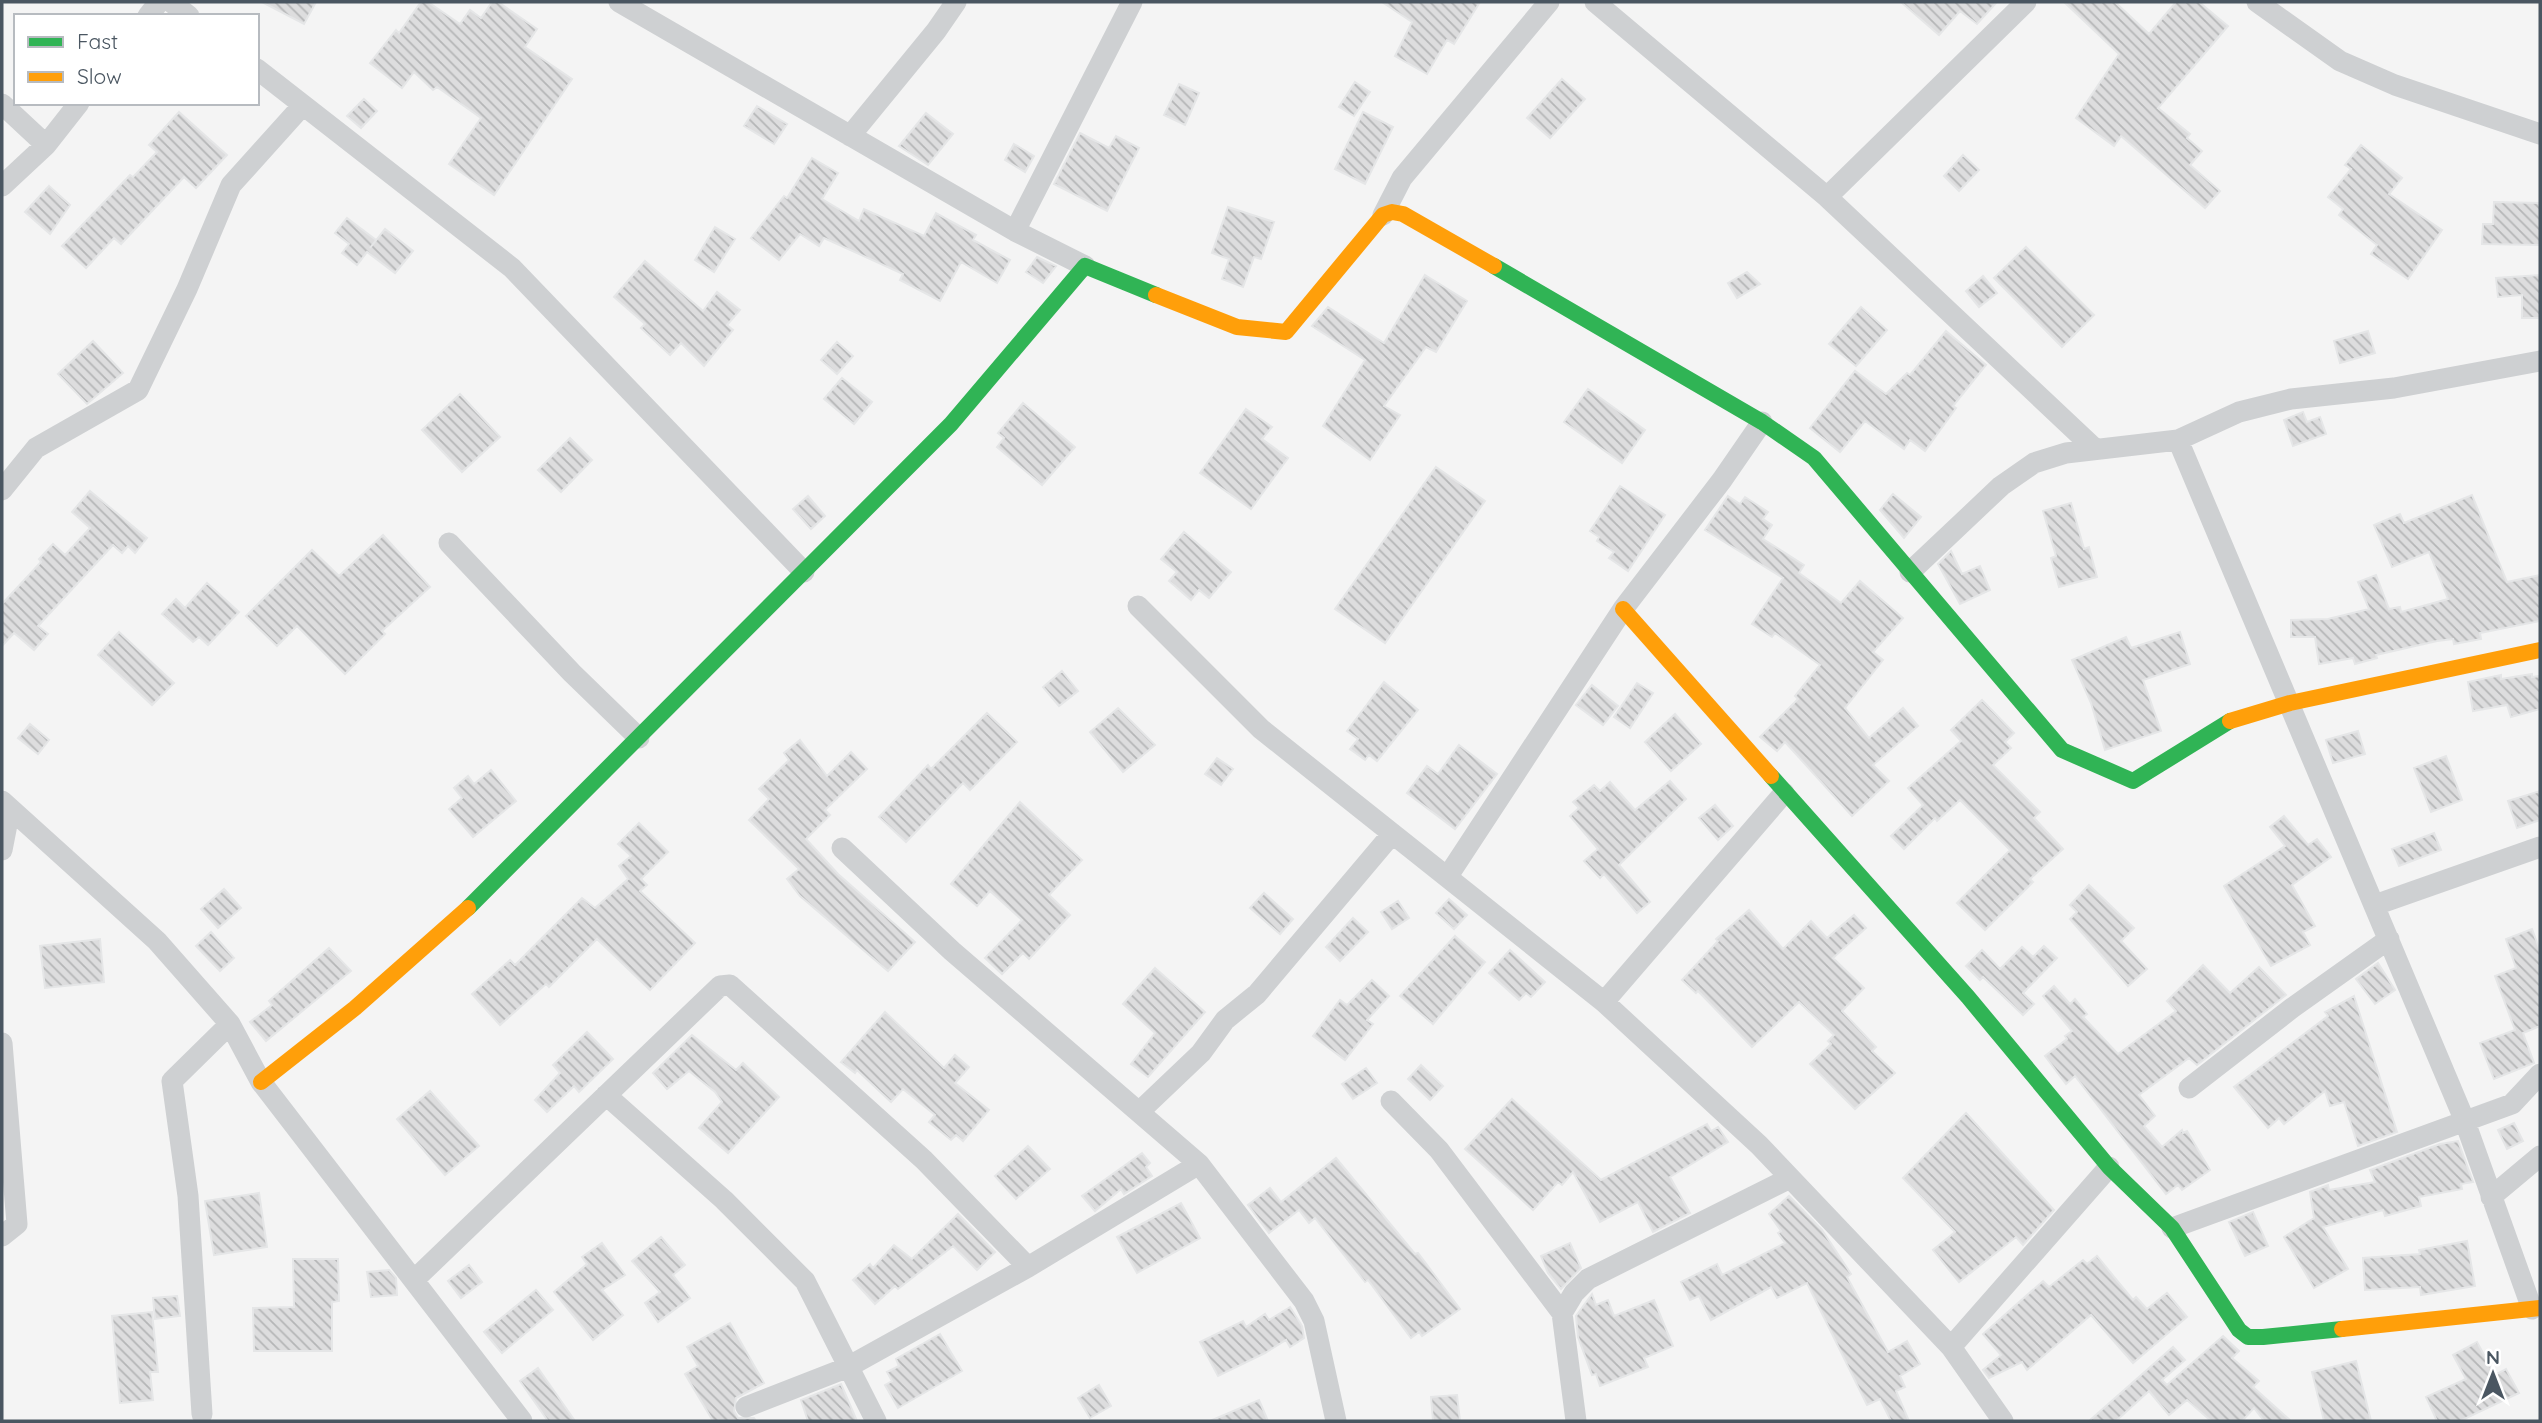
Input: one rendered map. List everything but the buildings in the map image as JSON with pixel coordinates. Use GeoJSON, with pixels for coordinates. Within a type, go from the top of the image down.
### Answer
{"type":"FeatureCollection","features":[{"type":"Feature","properties":{"kind":"street"},"geometry":{"type":"LineString","coordinates":[[171,2],[186,14]]}},
{"type":"Feature","properties":{"kind":"street"},"geometry":{"type":"LineString","coordinates":[[619,2],[650,9],[850,136],[1015,231],[1085,266],[1118,276],[1172,303],[1261,335],[1286,332],[1382,215],[1402,178],[1549,2]]}},
{"type":"Feature","properties":{"kind":"street"},"geometry":{"type":"LineString","coordinates":[[850,136],[936,31],[956,2]]}},
{"type":"Feature","properties":{"kind":"street"},"geometry":{"type":"LineString","coordinates":[[1015,231],[1132,2]]}},
{"type":"Feature","properties":{"kind":"street"},"geometry":{"type":"LineString","coordinates":[[1595,2],[1827,197],[2095,449]]}},
{"type":"Feature","properties":{"kind":"street"},"geometry":{"type":"LineString","coordinates":[[1827,197],[2026,2]]}},
{"type":"Feature","properties":{"kind":"street"},"geometry":{"type":"LineString","coordinates":[[2257,2],[2340,61],[2395,85],[2540,134]]}},
{"type":"Feature","properties":{"kind":"street"},"geometry":{"type":"LineString","coordinates":[[259,71],[512,268],[804,572]]}},
{"type":"Feature","properties":{"kind":"street"},"geometry":{"type":"LineString","coordinates":[[2,104],[46,145]]}},
{"type":"Feature","properties":{"kind":"street"},"geometry":{"type":"LineString","coordinates":[[2,186],[46,145],[77,105]]}},
{"type":"Feature","properties":{"kind":"street"},"geometry":{"type":"LineString","coordinates":[[2,490],[36,448],[138,390],[187,289],[231,185],[303,105]]}},
{"type":"Feature","properties":{"kind":"street"},"geometry":{"type":"LineString","coordinates":[[1382,215],[1392,212],[1403,214],[1762,422],[1814,458],[2062,750],[2133,781],[2230,721],[2290,703],[2540,650]]}},
{"type":"Feature","properties":{"kind":"street"},"geometry":{"type":"LineString","coordinates":[[261,1082],[355,1008],[472,904],[951,424],[1085,266]]}},
{"type":"Feature","properties":{"kind":"street"},"geometry":{"type":"LineString","coordinates":[[1910,572],[2001,486],[2034,463],[2066,453],[2178,440],[2239,412],[2291,399],[2394,388],[2540,361]]}},
{"type":"Feature","properties":{"kind":"street"},"geometry":{"type":"LineString","coordinates":[[1448,876],[1623,609],[1722,480],[1762,422]]}},
{"type":"Feature","properties":{"kind":"street"},"geometry":{"type":"LineString","coordinates":[[1623,609],[1968,998],[2109,1167],[2172,1228],[2239,1331],[2248,1337],[2536,1308],[2491,1197],[2464,1119],[2178,440]]}},
{"type":"Feature","properties":{"kind":"street"},"geometry":{"type":"LineString","coordinates":[[449,543],[572,673],[639,738]]}},
{"type":"Feature","properties":{"kind":"street"},"geometry":{"type":"LineString","coordinates":[[1138,606],[1261,729],[1604,1002],[1790,1178],[1951,1347],[2003,1421]]}},
{"type":"Feature","properties":{"kind":"street"},"geometry":{"type":"LineString","coordinates":[[1604,1002],[1784,793]]}},
{"type":"Feature","properties":{"kind":"street"},"geometry":{"type":"LineString","coordinates":[[2,850],[6,805]]}},
{"type":"Feature","properties":{"kind":"street"},"geometry":{"type":"LineString","coordinates":[[6,805],[157,941],[230,1024],[261,1082],[522,1421]]}},
{"type":"Feature","properties":{"kind":"street"},"geometry":{"type":"LineString","coordinates":[[1139,1112],[1201,1053],[1224,1020],[1257,994],[1392,834]]}},
{"type":"Feature","properties":{"kind":"street"},"geometry":{"type":"LineString","coordinates":[[2375,905],[2540,847]]}},
{"type":"Feature","properties":{"kind":"street"},"geometry":{"type":"LineString","coordinates":[[842,848],[952,951],[1199,1164],[1304,1301],[1314,1321],[1336,1421]]}},
{"type":"Feature","properties":{"kind":"street"},"geometry":{"type":"LineString","coordinates":[[2189,1088],[2292,1008],[2389,939]]}},
{"type":"Feature","properties":{"kind":"street"},"geometry":{"type":"LineString","coordinates":[[415,1279],[720,986],[730,985],[924,1160],[1028,1268]]}},
{"type":"Feature","properties":{"kind":"street"},"geometry":{"type":"LineString","coordinates":[[202,1414],[188,1196],[172,1081],[230,1024]]}},
{"type":"Feature","properties":{"kind":"street"},"geometry":{"type":"LineString","coordinates":[[2,1043],[17,1224],[2,1236]]}},
{"type":"Feature","properties":{"kind":"street"},"geometry":{"type":"LineString","coordinates":[[2172,1228],[2464,1119],[2512,1104],[2540,1074]]}},
{"type":"Feature","properties":{"kind":"street"},"geometry":{"type":"LineString","coordinates":[[606,1095],[714,1191],[804,1281],[876,1421]]}},
{"type":"Feature","properties":{"kind":"street"},"geometry":{"type":"LineString","coordinates":[[1391,1101],[1439,1150],[1562,1313],[1576,1421]]}},
{"type":"Feature","properties":{"kind":"street"},"geometry":{"type":"LineString","coordinates":[[2491,1197],[2540,1156]]}},
{"type":"Feature","properties":{"kind":"street"},"geometry":{"type":"LineString","coordinates":[[746,1407],[846,1367],[1028,1268],[1199,1164]]}},
{"type":"Feature","properties":{"kind":"street"},"geometry":{"type":"LineString","coordinates":[[1951,1347],[2109,1167]]}},
{"type":"Feature","properties":{"kind":"street"},"geometry":{"type":"LineString","coordinates":[[1562,1313],[1574,1293],[1588,1279],[1790,1178]]}},
{"type":"Feature","properties":{"kind":"traffic: fast"},"geometry":{"type":"LineString","coordinates":[[468,908],[951,424],[1085,266],[1156,295]]}},
{"type":"Feature","properties":{"kind":"traffic: fast"},"geometry":{"type":"LineString","coordinates":[[1494,266],[1762,422],[1814,458],[2062,750],[2133,781],[2230,721]]}},
{"type":"Feature","properties":{"kind":"traffic: fast"},"geometry":{"type":"LineString","coordinates":[[1771,776],[1968,997],[2109,1167],[2172,1228],[2239,1330],[2248,1337],[2263,1337],[2342,1329]]}},
{"type":"Feature","properties":{"kind":"traffic: slow"},"geometry":{"type":"LineString","coordinates":[[1156,295],[1237,327],[1286,332],[1383,215],[1392,212],[1403,214],[1494,266]]}},
{"type":"Feature","properties":{"kind":"traffic: slow"},"geometry":{"type":"LineString","coordinates":[[1623,609],[1771,776]]}},
{"type":"Feature","properties":{"kind":"traffic: slow"},"geometry":{"type":"LineString","coordinates":[[2230,721],[2290,703],[2540,650]]}},
{"type":"Feature","properties":{"kind":"traffic: slow"},"geometry":{"type":"LineString","coordinates":[[261,1082],[355,1008],[468,908]]}},
{"type":"Feature","properties":{"kind":"traffic: slow"},"geometry":{"type":"LineString","coordinates":[[2342,1329],[2540,1308]]}}]}
